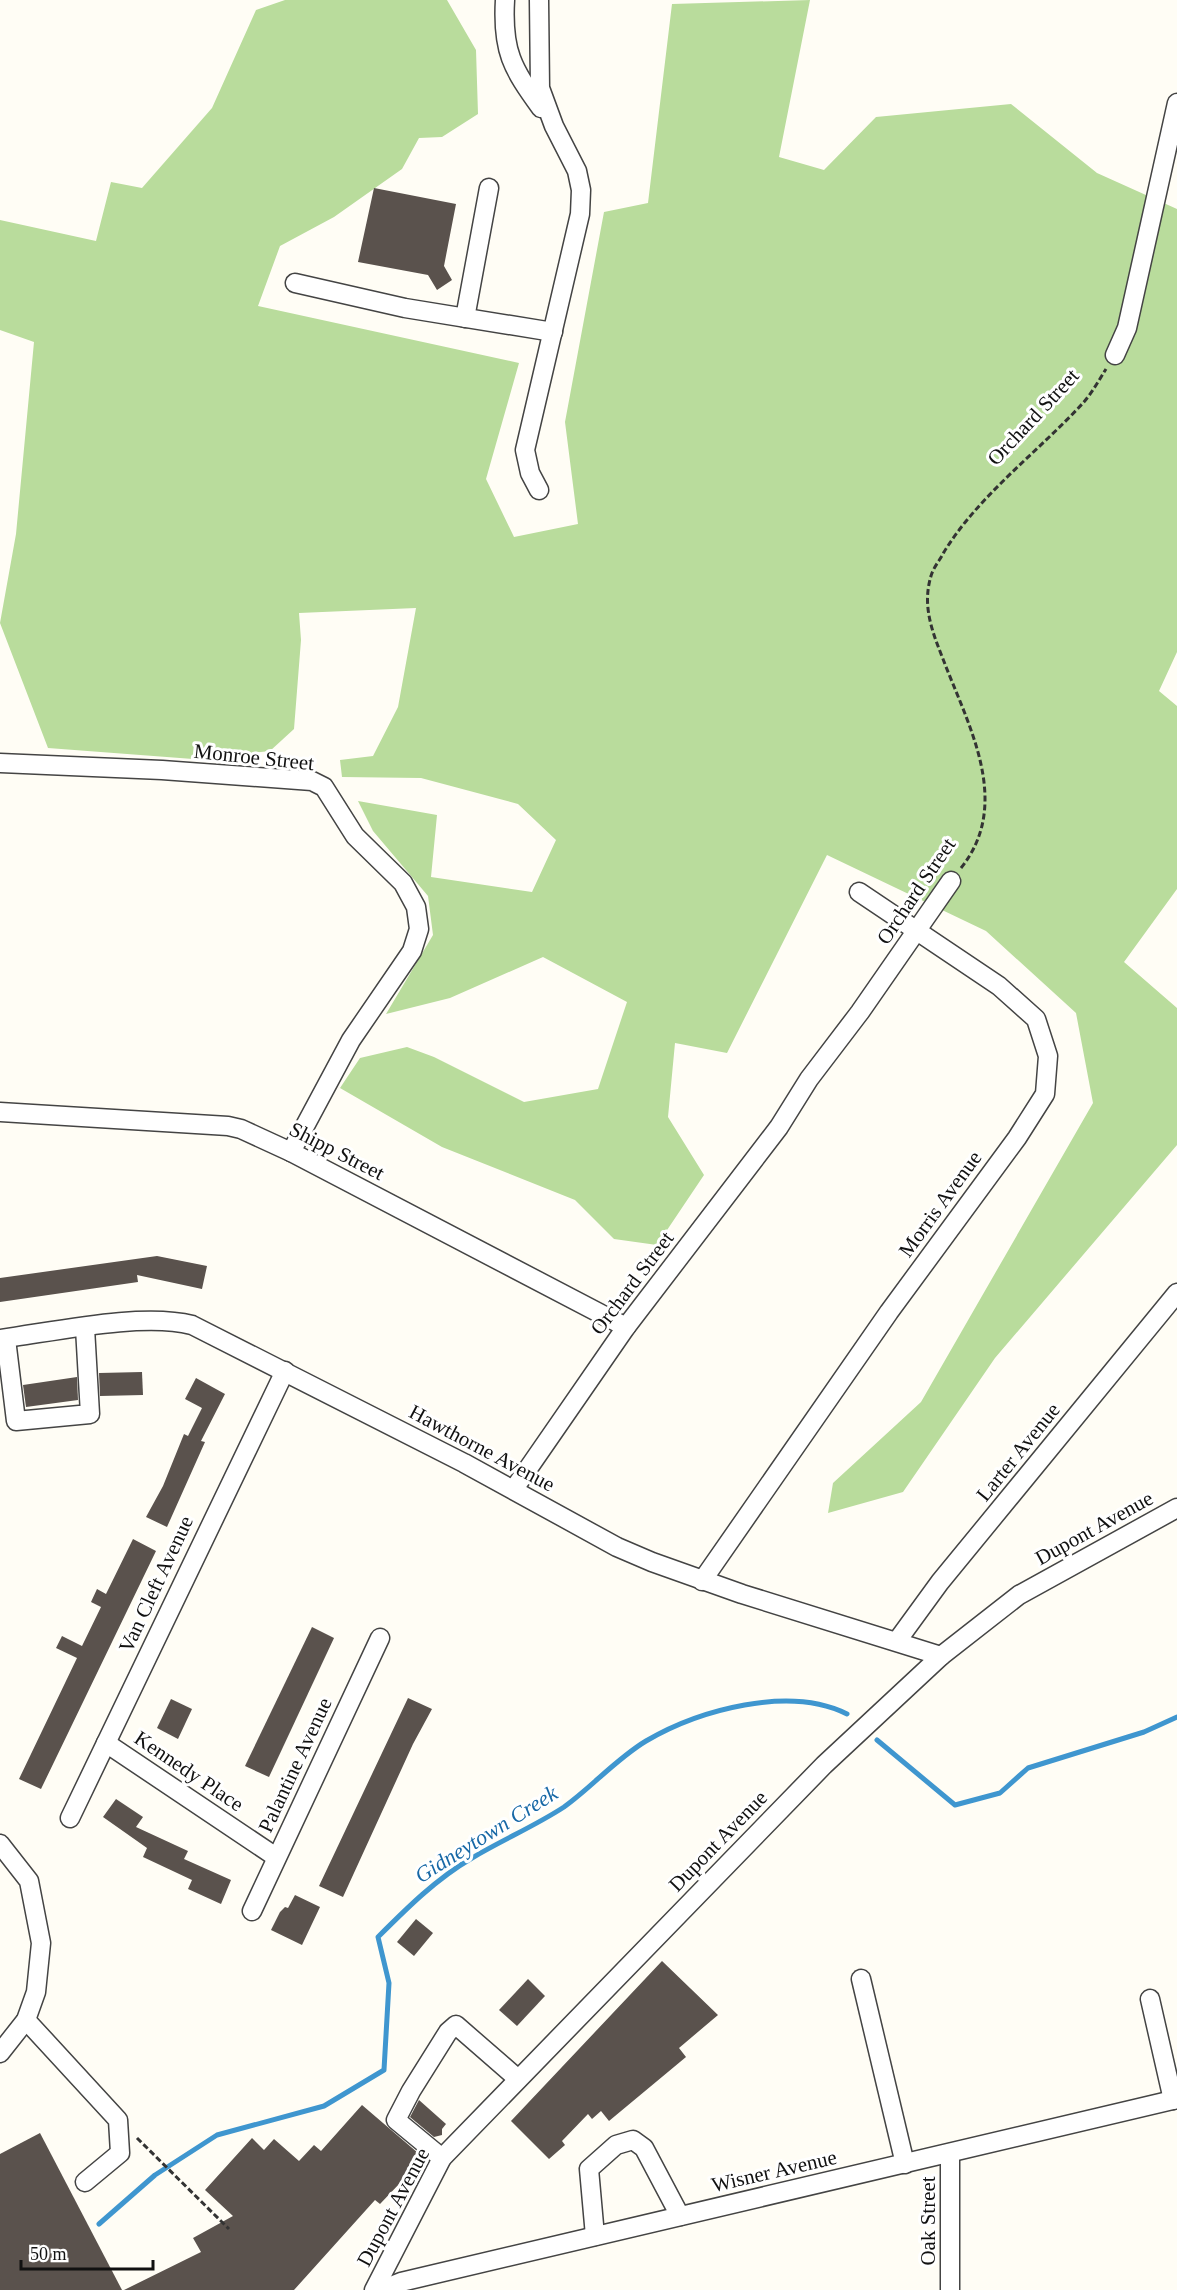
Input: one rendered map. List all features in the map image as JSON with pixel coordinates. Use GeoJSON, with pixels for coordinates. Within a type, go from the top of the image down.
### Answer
{"type":"FeatureCollection","features":[{"type":"Feature","properties":{"kind":"street"},"geometry":{"type":"LineString","coordinates":[[505,0],[505,43],[515,71],[554,126]]}},
{"type":"Feature","properties":{"kind":"street"},"geometry":{"type":"LineString","coordinates":[[539,0],[540,88],[554,126],[577,171],[581,190],[580,214],[525,450],[530,473],[539,490]]}},
{"type":"Feature","properties":{"kind":"street"},"geometry":{"type":"LineString","coordinates":[[1115,355],[1130,317],[1177,103]]}},
{"type":"Feature","properties":{"kind":"street"},"geometry":{"type":"LineString","coordinates":[[465,318],[489,188]]}},
{"type":"Feature","properties":{"kind":"street"},"geometry":{"type":"LineString","coordinates":[[295,283],[405,308],[553,332]]}},
{"type":"Feature","properties":{"kind":"street","name":"Monroe Street"},"geometry":{"type":"LineString","coordinates":[[0,763],[162,770],[312,781],[324,787],[355,836],[403,883],[416,907],[418,929],[412,951],[351,1040],[291,1152]]}},
{"type":"Feature","properties":{"kind":"street","name":"Orchard Street"},"geometry":{"type":"LineString","coordinates":[[514,1489],[626,1327],[779,1127],[809,1079],[951,881]]}},
{"type":"Feature","properties":{"kind":"street","name":"Morris Avenue"},"geometry":{"type":"LineString","coordinates":[[702,1581],[889,1312],[1017,1138],[1046,1094],[1048,1056],[1036,1019],[999,986],[859,892]]}},
{"type":"Feature","properties":{"kind":"street","name":"Shipp Street"},"geometry":{"type":"LineString","coordinates":[[0,1112],[228,1126],[241,1129],[291,1152],[626,1327]]}},
{"type":"Feature","properties":{"kind":"street","name":"Larter Avenue"},"geometry":{"type":"LineString","coordinates":[[897,1641],[940,1582],[1177,1293]]}},
{"type":"Feature","properties":{"kind":"street","name":"Hawthorne Avenue"},"geometry":{"type":"LineString","coordinates":[[3,1339],[149,1320],[174,1320],[192,1324],[514,1489],[617,1546],[702,1581],[941,1656]]}},
{"type":"Feature","properties":{"kind":"street"},"geometry":{"type":"LineString","coordinates":[[3,1339],[16,1421],[90,1414],[85,1328]]}},
{"type":"Feature","properties":{"kind":"street","name":"Van Cleft Avenue"},"geometry":{"type":"LineString","coordinates":[[70,1818],[285,1371]]}},
{"type":"Feature","properties":{"kind":"street","name":"Dupont Avenue"},"geometry":{"type":"LineString","coordinates":[[374,2290],[442,2158],[824,1765],[941,1656],[1019,1595],[1177,1508]]}},
{"type":"Feature","properties":{"kind":"street","name":"Palantine Avenue"},"geometry":{"type":"LineString","coordinates":[[252,1911],[380,1638]]}},
{"type":"Feature","properties":{"kind":"street","name":"Kennedy Place"},"geometry":{"type":"LineString","coordinates":[[106,1743],[276,1857]]}},
{"type":"Feature","properties":{"kind":"street"},"geometry":{"type":"LineString","coordinates":[[0,1844],[29,1881],[41,1943],[36,1992],[26,2020],[0,2053]]}},
{"type":"Feature","properties":{"kind":"street"},"geometry":{"type":"LineString","coordinates":[[861,1979],[905,2164]]}},
{"type":"Feature","properties":{"kind":"street"},"geometry":{"type":"LineString","coordinates":[[1150,1999],[1175,2100]]}},
{"type":"Feature","properties":{"kind":"street"},"geometry":{"type":"LineString","coordinates":[[26,2020],[118,2120],[120,2153],[85,2182]]}},
{"type":"Feature","properties":{"kind":"street"},"geometry":{"type":"LineString","coordinates":[[442,2158],[396,2121],[411,2091],[448,2032],[456,2025],[518,2079]]}},
{"type":"Feature","properties":{"kind":"street","name":"Wisner Avenue"},"geometry":{"type":"LineString","coordinates":[[381,2290],[401,2282],[1175,2100]]}},
{"type":"Feature","properties":{"kind":"street"},"geometry":{"type":"LineString","coordinates":[[595,2236],[589,2169],[616,2145],[633,2140],[644,2148],[680,2216]]}},
{"type":"Feature","properties":{"kind":"street","name":"Oak Street"},"geometry":{"type":"LineString","coordinates":[[950,2153],[950,2290]]}},
{"type":"Feature","properties":{"kind":"path","name":"Orchard Street"},"geometry":{"type":"LineString","coordinates":[[951,881],[970,856],[984,822],[987,792],[979,754],[929,622],[926,598],[931,574],[957,530],[1084,402],[1115,355]]}},
{"type":"Feature","properties":{"kind":"path"},"geometry":{"type":"LineString","coordinates":[[145,2146],[229,2229]]}},
{"type":"Feature","properties":{"kind":"green space"},"geometry":{"type":"Polygon","coordinates":[[[285,0],[447,0],[476,50],[478,114],[442,137],[419,138],[402,169],[334,217],[280,246],[258,306],[519,363],[486,479],[514,537],[578,524],[565,422],[604,212],[648,203],[672,4],[810,0],[779,157],[824,170],[876,117],[1011,104],[1097,173],[1177,209],[1177,652],[1159,691],[1177,706],[1177,889],[1124,962],[1177,1008],[1177,1145],[995,1358],[903,1492],[828,1513],[833,1483],[921,1402],[1093,1103],[1076,1013],[986,931],[827,855],[727,1053],[675,1043],[668,1117],[704,1175],[657,1245],[614,1239],[575,1200],[442,1147],[340,1088],[360,1058],[407,1047],[434,1057],[524,1102],[598,1089],[627,1002],[543,957],[450,998],[386,1014],[433,935],[428,896],[373,831],[358,801],[437,815],[431,877],[532,892],[556,840],[518,804],[421,778],[342,777],[340,760],[373,756],[398,707],[416,608],[299,613],[301,640],[294,729],[270,751],[193,759],[48,748],[0,623],[16,534],[34,342],[0,330],[0,220],[96,241],[111,182],[142,188],[212,108],[256,10],[285,0]]]}},
{"type":"Feature","properties":{"kind":"building"},"geometry":{"type":"Polygon","coordinates":[[[374,188],[456,204],[444,266],[452,280],[437,290],[428,275],[358,262],[374,188]]]}},
{"type":"Feature","properties":{"kind":"building"},"geometry":{"type":"Polygon","coordinates":[[[157,1256],[207,1266],[202,1289],[137,1275],[138,1282],[0,1302],[0,1278],[157,1256]]]}},
{"type":"Feature","properties":{"kind":"building"},"geometry":{"type":"Polygon","coordinates":[[[142,1372],[143,1395],[100,1396],[99,1373],[142,1372]]]}},
{"type":"Feature","properties":{"kind":"building"},"geometry":{"type":"Polygon","coordinates":[[[77,1377],[78,1400],[26,1407],[23,1385],[77,1377]]]}},
{"type":"Feature","properties":{"kind":"building"},"geometry":{"type":"Polygon","coordinates":[[[196,1378],[225,1394],[201,1441],[205,1442],[167,1527],[146,1517],[163,1486],[184,1434],[188,1436],[202,1408],[185,1399],[196,1378]]]}},
{"type":"Feature","properties":{"kind":"building"},"geometry":{"type":"Polygon","coordinates":[[[133,1539],[156,1551],[41,1789],[19,1779],[77,1658],[56,1648],[62,1636],[82,1646],[101,1607],[91,1602],[97,1589],[106,1594],[133,1539]]]}},
{"type":"Feature","properties":{"kind":"building"},"geometry":{"type":"Polygon","coordinates":[[[312,1627],[334,1638],[269,1777],[245,1766],[312,1627]]]}},
{"type":"Feature","properties":{"kind":"building"},"geometry":{"type":"Polygon","coordinates":[[[408,1698],[432,1709],[413,1744],[343,1897],[319,1886],[408,1698]]]}},
{"type":"Feature","properties":{"kind":"building"},"geometry":{"type":"Polygon","coordinates":[[[171,1699],[192,1709],[178,1739],[157,1728],[171,1699]]]}},
{"type":"Feature","properties":{"kind":"building"},"geometry":{"type":"Polygon","coordinates":[[[116,1799],[143,1817],[136,1827],[188,1851],[184,1859],[231,1880],[221,1904],[188,1889],[192,1880],[143,1857],[147,1848],[103,1817],[116,1799]]]}},
{"type":"Feature","properties":{"kind":"building"},"geometry":{"type":"Polygon","coordinates":[[[295,1895],[320,1907],[302,1945],[271,1930],[280,1912],[285,1907],[288,1908],[295,1895]]]}},
{"type":"Feature","properties":{"kind":"building"},"geometry":{"type":"Polygon","coordinates":[[[416,1919],[433,1933],[414,1956],[397,1942],[416,1919]]]}},
{"type":"Feature","properties":{"kind":"building"},"geometry":{"type":"Polygon","coordinates":[[[662,1961],[718,2015],[679,2048],[686,2057],[609,2121],[601,2111],[592,2119],[588,2114],[562,2141],[565,2145],[549,2159],[511,2121],[662,1961]]]}},
{"type":"Feature","properties":{"kind":"building"},"geometry":{"type":"Polygon","coordinates":[[[528,1979],[545,1996],[517,2026],[499,2010],[528,1979]]]}},
{"type":"Feature","properties":{"kind":"building"},"geometry":{"type":"Polygon","coordinates":[[[419,2100],[446,2124],[442,2129],[442,2135],[434,2137],[410,2117],[419,2100]]]}},
{"type":"Feature","properties":{"kind":"building"},"geometry":{"type":"Polygon","coordinates":[[[362,2105],[418,2153],[415,2155],[422,2160],[380,2204],[375,2200],[294,2290],[124,2290],[201,2252],[193,2238],[233,2216],[205,2190],[252,2138],[264,2150],[274,2139],[299,2161],[314,2145],[321,2151],[362,2105]]]}},
{"type":"Feature","properties":{"kind":"building"},"geometry":{"type":"Polygon","coordinates":[[[40,2133],[122,2290],[0,2290],[0,2154],[40,2133]]]}},
{"type":"Feature","properties":{"kind":"waterway","name":"Gidneytown Creek"},"geometry":{"type":"LineString","coordinates":[[99,2224],[155,2175],[217,2135],[324,2106],[384,2070],[389,1983],[378,1937],[422,1894],[459,1866],[564,1807],[624,1756],[646,1741],[692,1720],[718,1711],[772,1702],[799,1702],[824,1706],[847,1714]]}},
{"type":"Feature","properties":{"kind":"waterway","name":"Gidneytown Creek"},"geometry":{"type":"LineString","coordinates":[[877,1740],[955,1805],[1000,1793],[1028,1768],[1144,1732],[1177,1717]]}}]}
